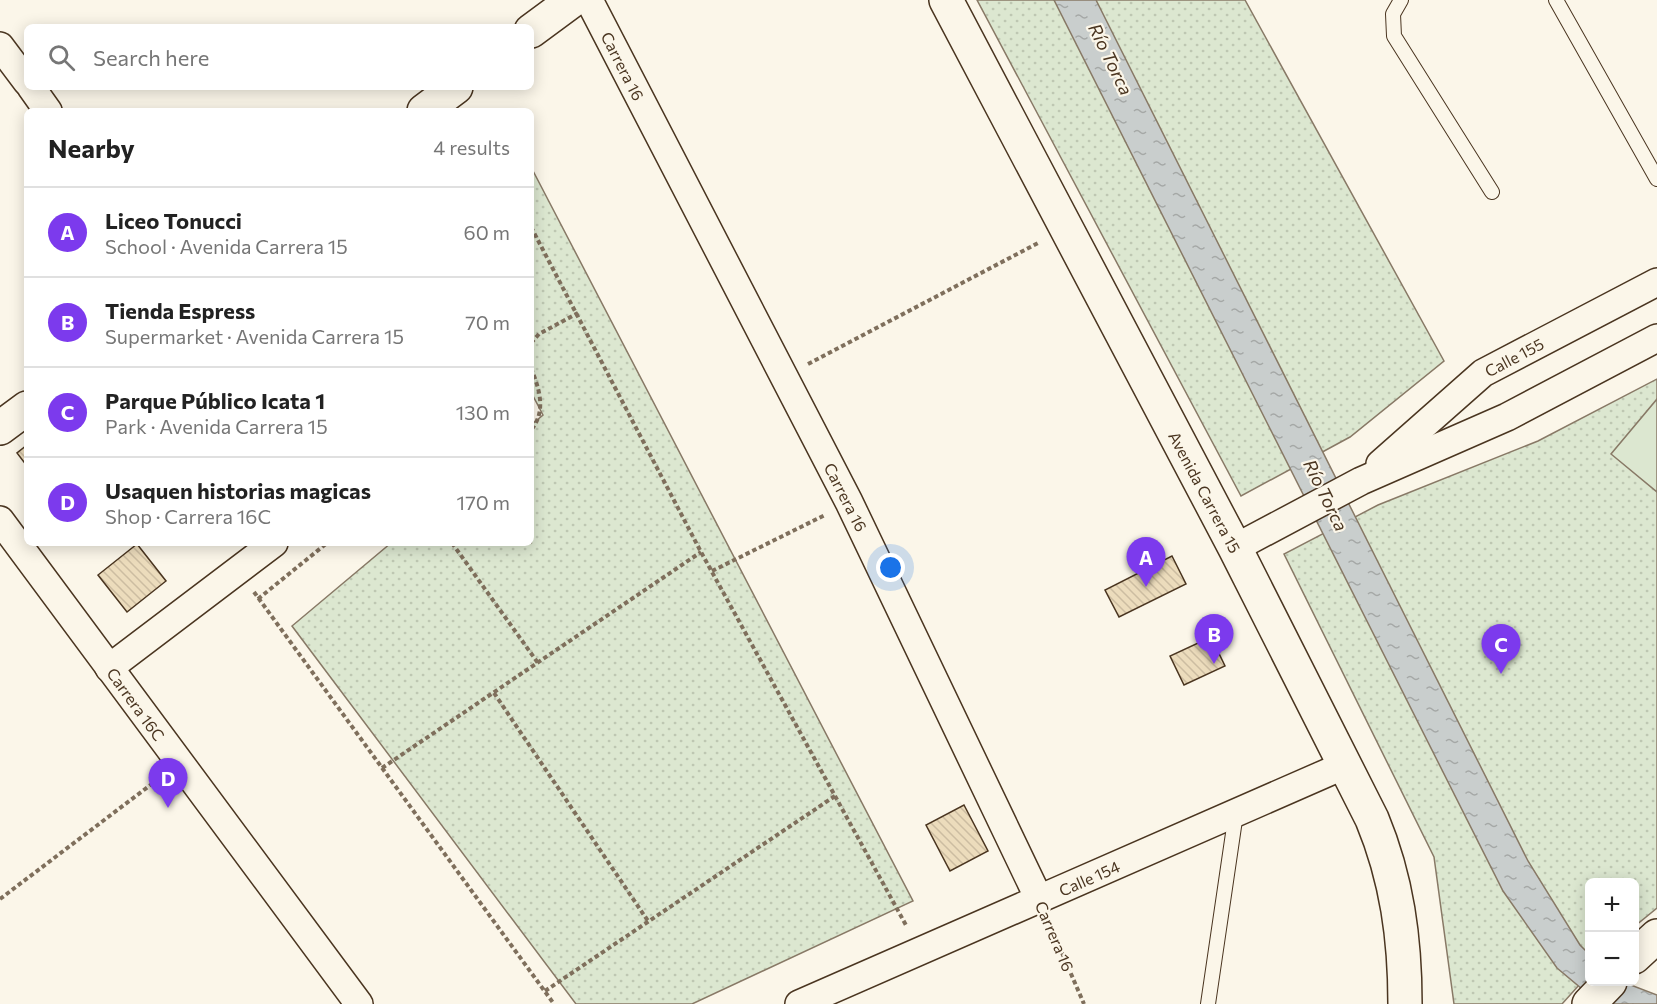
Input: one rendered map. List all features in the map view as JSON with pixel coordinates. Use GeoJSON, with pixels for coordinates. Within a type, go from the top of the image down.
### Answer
{"type":"FeatureCollection","features":[{"type":"Feature","properties":{"kind":"street"},"geometry":{"type":"LineString","coordinates":[[534,29],[573,0]]}},
{"type":"Feature","properties":{"kind":"street","name":"Carrera 16"},"geometry":{"type":"LineString","coordinates":[[589,0],[849,502],[1039,899]]}},
{"type":"Feature","properties":{"kind":"street","name":"Avenida Carrera 15"},"geometry":{"type":"LineString","coordinates":[[946,0],[1235,548],[1376,829],[1393,877],[1400,912],[1405,966],[1405,1004]]}},
{"type":"Feature","properties":{"kind":"street"},"geometry":{"type":"LineString","coordinates":[[0,46],[24,78]]}},
{"type":"Feature","properties":{"kind":"street"},"geometry":{"type":"LineString","coordinates":[[33,90],[46,108]]}},
{"type":"Feature","properties":{"kind":"street"},"geometry":{"type":"LineString","coordinates":[[428,108],[452,90]]}},
{"type":"Feature","properties":{"kind":"street","name":"Calle 155"},"geometry":{"type":"LineString","coordinates":[[1361,480],[1483,373],[1657,282]]}},
{"type":"Feature","properties":{"kind":"street","name":"Calle 155"},"geometry":{"type":"LineString","coordinates":[[1235,548],[1361,480],[1507,417],[1657,338]]}},
{"type":"Feature","properties":{"kind":"street"},"geometry":{"type":"LineString","coordinates":[[0,428],[24,410]]}},
{"type":"Feature","properties":{"kind":"street","name":"Carrera 16C"},"geometry":{"type":"LineString","coordinates":[[0,520],[359,1004]]}},
{"type":"Feature","properties":{"kind":"street"},"geometry":{"type":"LineString","coordinates":[[109,668],[270,546]]}},
{"type":"Feature","properties":{"kind":"street","name":"Calle 154"},"geometry":{"type":"LineString","coordinates":[[799,1004],[1345,765]]}},
{"type":"Feature","properties":{"kind":"street"},"geometry":{"type":"LineString","coordinates":[[1639,953],[1657,936]]}},
{"type":"Feature","properties":{"kind":"street"},"geometry":{"type":"LineString","coordinates":[[1589,1004],[1605,986]]}},
{"type":"Feature","properties":{"kind":"lane"},"geometry":{"type":"LineString","coordinates":[[1401,0],[1393,14],[1394,36],[1492,192]]}},
{"type":"Feature","properties":{"kind":"lane"},"geometry":{"type":"LineString","coordinates":[[1556,0],[1657,179]]}},
{"type":"Feature","properties":{"kind":"lane"},"geometry":{"type":"LineString","coordinates":[[1208,1004],[1236,813]]}},
{"type":"Feature","properties":{"kind":"path"},"geometry":{"type":"LineString","coordinates":[[534,232],[701,552],[920,951]]}},
{"type":"Feature","properties":{"kind":"path"},"geometry":{"type":"LineString","coordinates":[[784,377],[1044,240]]}},
{"type":"Feature","properties":{"kind":"path"},"geometry":{"type":"LineString","coordinates":[[534,340],[539,334],[578,313]]}},
{"type":"Feature","properties":{"kind":"path"},"geometry":{"type":"LineString","coordinates":[[534,376],[540,393],[539,414],[534,424]]}},
{"type":"Feature","properties":{"kind":"path"},"geometry":{"type":"LineString","coordinates":[[712,571],[849,502]]}},
{"type":"Feature","properties":{"kind":"path"},"geometry":{"type":"LineString","coordinates":[[258,599],[323,546]]}},
{"type":"Feature","properties":{"kind":"path"},"geometry":{"type":"LineString","coordinates":[[454,546],[538,663]]}},
{"type":"Feature","properties":{"kind":"path"},"geometry":{"type":"LineString","coordinates":[[382,768],[701,552]]}},
{"type":"Feature","properties":{"kind":"path"},"geometry":{"type":"LineString","coordinates":[[238,570],[554,1004]]}},
{"type":"Feature","properties":{"kind":"path"},"geometry":{"type":"LineString","coordinates":[[494,693],[648,921]]}},
{"type":"Feature","properties":{"kind":"path"},"geometry":{"type":"LineString","coordinates":[[0,899],[179,763]]}},
{"type":"Feature","properties":{"kind":"path"},"geometry":{"type":"LineString","coordinates":[[545,991],[835,796]]}},
{"type":"Feature","properties":{"kind":"path","name":"Carrera 16"},"geometry":{"type":"LineString","coordinates":[[1039,899],[1084,1004]]}},
{"type":"Feature","properties":{"kind":"green space"},"geometry":{"type":"Polygon","coordinates":[[[977,0],[1245,0],[1444,361],[1350,437],[1241,496],[977,0]]]}},
{"type":"Feature","properties":{"kind":"green space"},"geometry":{"type":"Polygon","coordinates":[[[534,173],[913,901],[692,1004],[576,1004],[292,626],[387,546],[534,546],[534,422],[543,415],[534,398],[534,173]]]}},
{"type":"Feature","properties":{"kind":"green space"},"geometry":{"type":"Polygon","coordinates":[[[1657,379],[1657,908],[1639,923],[1639,878],[1585,878],[1585,978],[1562,1004],[1454,1004],[1434,857],[1284,554],[1378,505],[1538,441],[1657,379]]]}},
{"type":"Feature","properties":{"kind":"green space"},"geometry":{"type":"Polygon","coordinates":[[[1657,399],[1657,492],[1611,454],[1657,399]]]}},
{"type":"Feature","properties":{"kind":"water","name":"Río Torca"},"geometry":{"type":"Polygon","coordinates":[[[1054,0],[1096,0],[1528,861],[1585,950],[1585,986],[1633,986],[1657,995],[1657,1004],[1600,1004],[1557,968],[1503,891],[1054,0]]]}},
{"type":"Feature","properties":{"kind":"building"},"geometry":{"type":"Polygon","coordinates":[[[24,447],[24,462],[17,453],[24,447]]]}},
{"type":"Feature","properties":{"kind":"building"},"geometry":{"type":"Polygon","coordinates":[[[134,546],[139,546],[166,581],[127,612],[98,575],[134,546]]]}},
{"type":"Feature","properties":{"kind":"building"},"geometry":{"type":"Polygon","coordinates":[[[1172,556],[1186,584],[1119,617],[1105,590],[1172,556]]]}},
{"type":"Feature","properties":{"kind":"building"},"geometry":{"type":"Polygon","coordinates":[[[1211,637],[1225,666],[1184,685],[1170,656],[1211,637]]]}},
{"type":"Feature","properties":{"kind":"building"},"geometry":{"type":"Polygon","coordinates":[[[964,805],[988,851],[950,871],[926,825],[964,805]]]}},
{"type":"Feature","properties":{"kind":"place","name":"Liceo Tonucci"},"geometry":{"type":"Point","coordinates":[1146,587]}},
{"type":"Feature","properties":{"kind":"place","name":"Tienda Espress"},"geometry":{"type":"Point","coordinates":[1214,664]}},
{"type":"Feature","properties":{"kind":"place","name":"Parque Público Icata 1"},"geometry":{"type":"Point","coordinates":[1501,674]}},
{"type":"Feature","properties":{"kind":"place","name":"Usaquen historias magicas"},"geometry":{"type":"Point","coordinates":[168,808]}}]}
